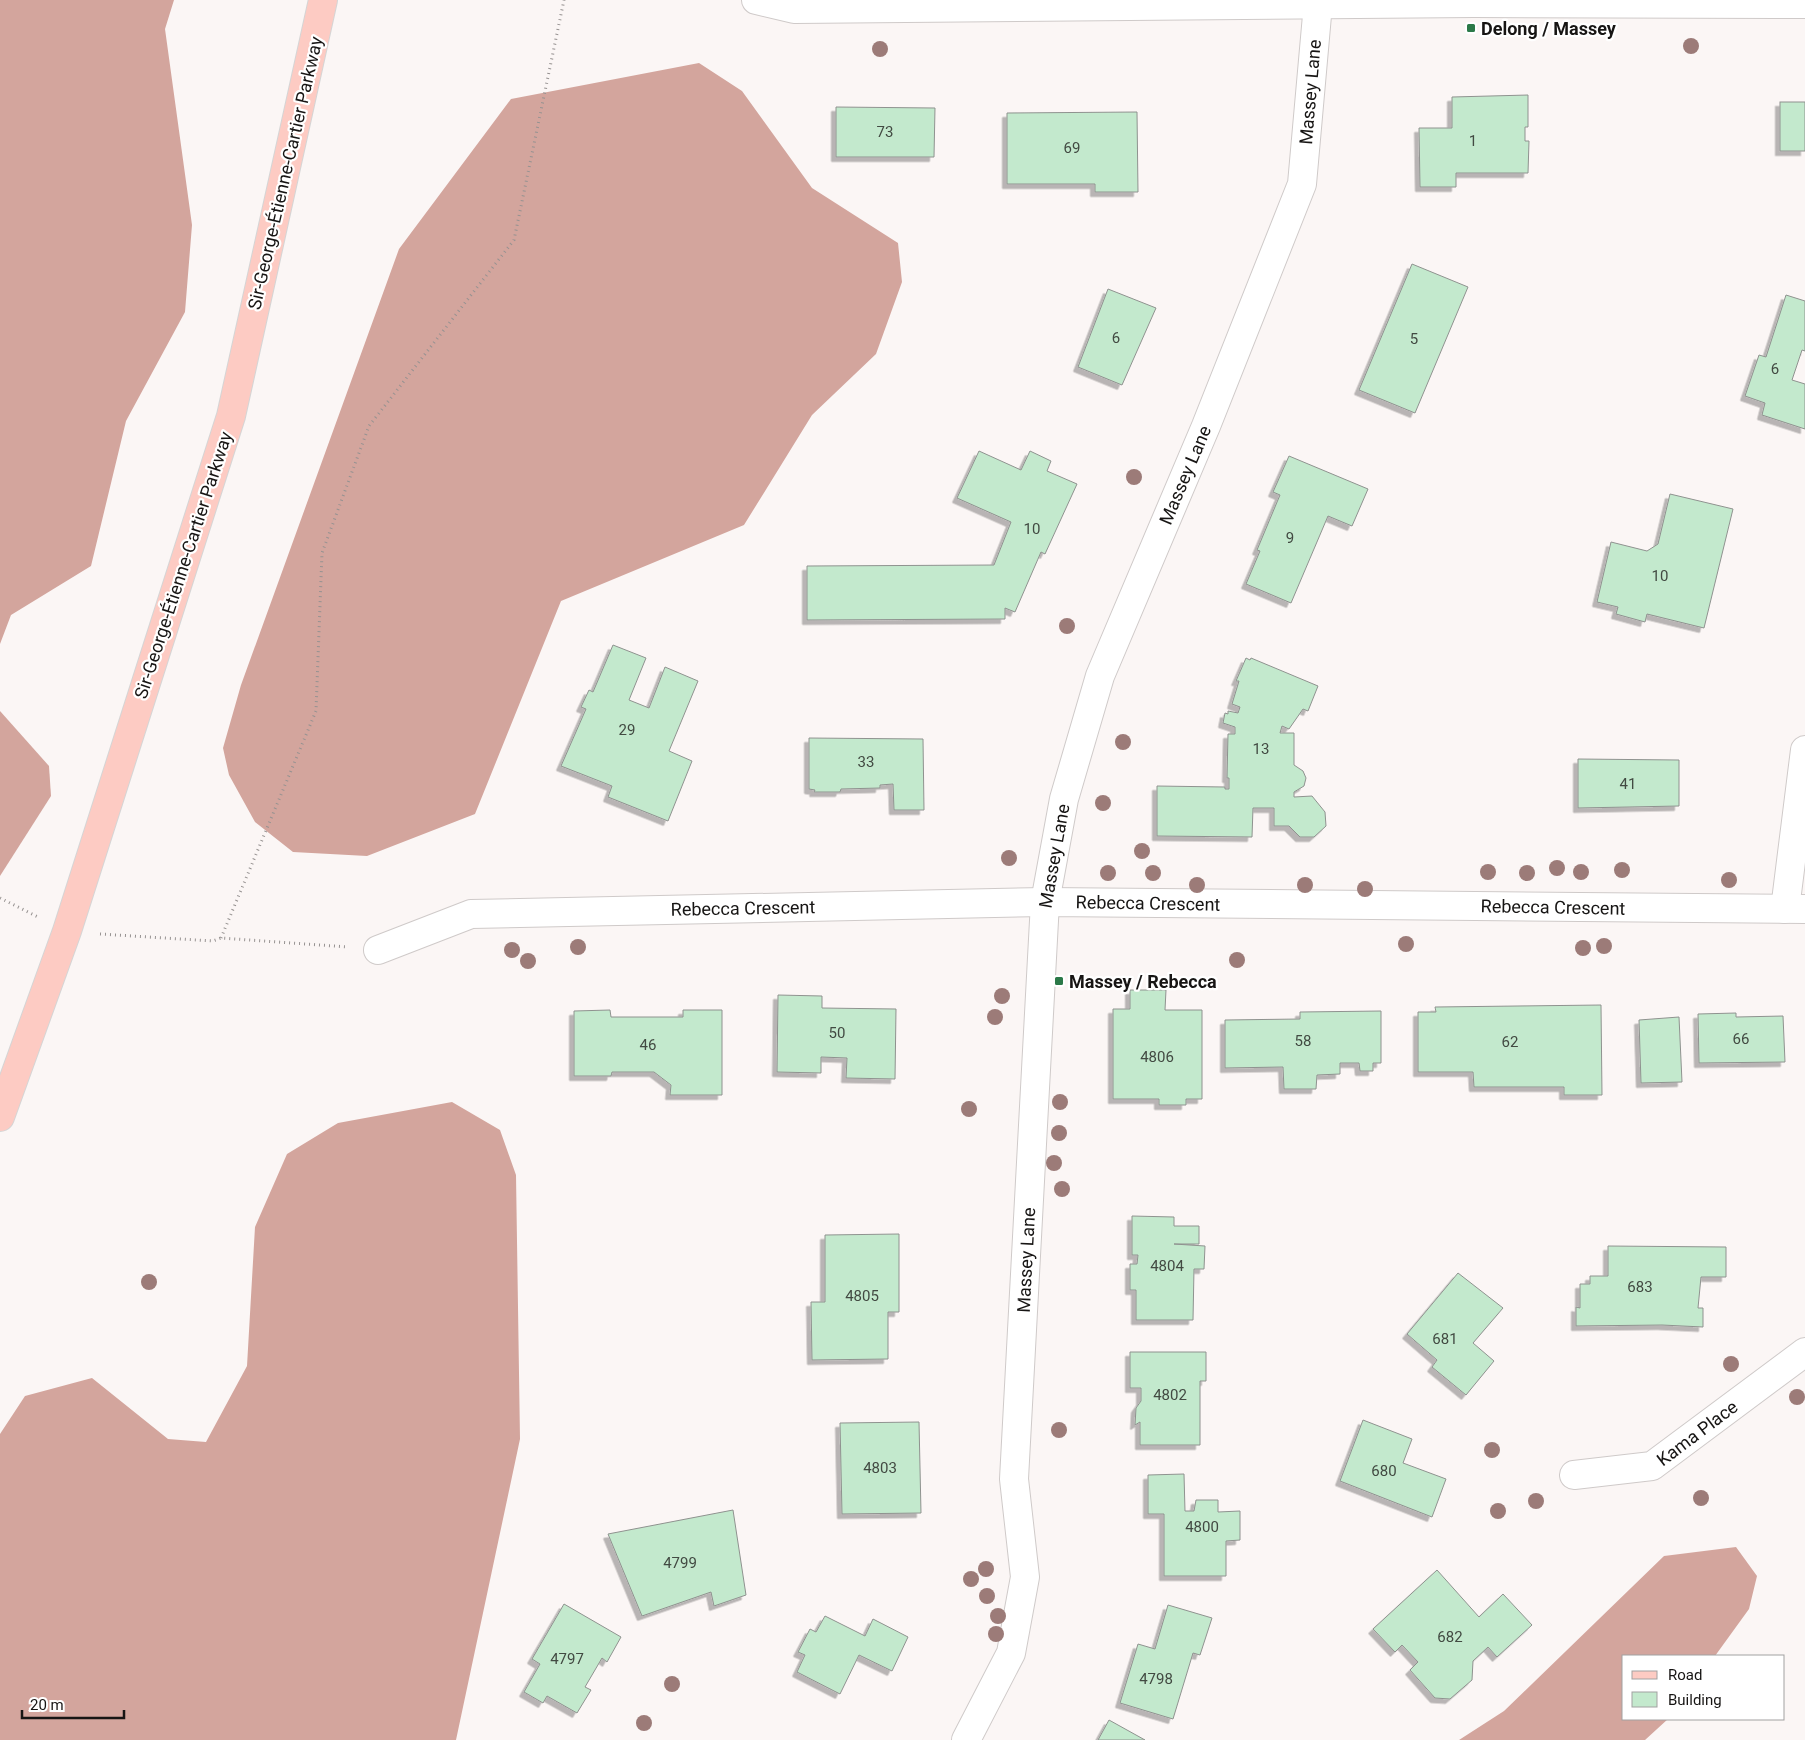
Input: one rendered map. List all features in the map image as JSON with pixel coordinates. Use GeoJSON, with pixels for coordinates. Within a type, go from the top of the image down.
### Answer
{"type":"FeatureCollection","features":[{"type":"Feature","properties":{"kind":"main road","name":"Sir-George-Étienne-Cartier Parkway"},"geometry":{"type":"LineString","coordinates":[[0,1117],[67,931],[231,416],[323,0]]}},
{"type":"Feature","properties":{"kind":"street"},"geometry":{"type":"LineString","coordinates":[[756,0],[794,9],[1318,4],[1805,4]]}},
{"type":"Feature","properties":{"kind":"street","name":"Massey Lane"},"geometry":{"type":"LineString","coordinates":[[966,1740],[1011,1654],[1025,1577],[1014,1478],[1045,902],[1064,799],[1100,676],[1206,426],[1302,184],[1318,4]]}},
{"type":"Feature","properties":{"kind":"street"},"geometry":{"type":"LineString","coordinates":[[1795,909],[1805,750]]}},
{"type":"Feature","properties":{"kind":"street","name":"Rebecca Crescent"},"geometry":{"type":"LineString","coordinates":[[378,950],[472,914],[1045,902],[1795,909]]}},
{"type":"Feature","properties":{"kind":"street","name":"Kama Place"},"geometry":{"type":"LineString","coordinates":[[1574,1475],[1652,1466],[1805,1352]]}},
{"type":"Feature","properties":{"kind":"path"},"geometry":{"type":"LineString","coordinates":[[221,938],[316,712],[322,553],[369,426],[514,240],[564,0]]}},
{"type":"Feature","properties":{"kind":"path"},"geometry":{"type":"LineString","coordinates":[[0,898],[67,931],[212,941],[221,938],[378,950]]}},
{"type":"Feature","properties":{"kind":"shaded area"},"geometry":{"type":"Polygon","coordinates":[[[0,0],[174,0],[165,29],[192,225],[185,312],[126,421],[91,566],[11,615],[0,644],[0,0]]]}},
{"type":"Feature","properties":{"kind":"shaded area"},"geometry":{"type":"Polygon","coordinates":[[[699,63],[742,91],[812,188],[898,243],[902,282],[876,354],[812,415],[744,525],[561,601],[475,814],[367,856],[293,852],[255,822],[229,775],[223,748],[241,685],[399,249],[511,99],[699,63]]]}},
{"type":"Feature","properties":{"kind":"shaded area"},"geometry":{"type":"Polygon","coordinates":[[[0,711],[49,766],[51,796],[0,876],[0,711]]]}},
{"type":"Feature","properties":{"kind":"shaded area"},"geometry":{"type":"Polygon","coordinates":[[[452,1102],[500,1130],[516,1175],[520,1439],[456,1740],[0,1740],[0,1434],[25,1396],[92,1378],[168,1439],[206,1442],[247,1366],[255,1227],[287,1154],[338,1123],[452,1102]]]}},
{"type":"Feature","properties":{"kind":"shaded area"},"geometry":{"type":"Polygon","coordinates":[[[1736,1547],[1757,1576],[1749,1609],[1716,1655],[1622,1655],[1622,1720],[1667,1720],[1645,1740],[1459,1740],[1504,1711],[1664,1556],[1736,1547]]]}},
{"type":"Feature","properties":{"kind":"building"},"geometry":{"type":"Polygon","coordinates":[[[1528,95],[1528,127],[1525,127],[1525,141],[1529,141],[1528,173],[1456,173],[1456,187],[1420,187],[1419,128],[1452,128],[1452,97],[1528,95]]]}},
{"type":"Feature","properties":{"kind":"building"},"geometry":{"type":"Polygon","coordinates":[[[1780,102],[1805,102],[1805,151],[1780,151],[1780,102]]]}},
{"type":"Feature","properties":{"kind":"building"},"geometry":{"type":"Polygon","coordinates":[[[836,107],[935,108],[934,157],[836,157],[836,107]]]}},
{"type":"Feature","properties":{"kind":"building"},"geometry":{"type":"Polygon","coordinates":[[[1137,112],[1138,192],[1095,192],[1095,184],[1007,184],[1007,113],[1137,112]]]}},
{"type":"Feature","properties":{"kind":"building"},"geometry":{"type":"Polygon","coordinates":[[[1412,264],[1468,287],[1415,413],[1359,390],[1412,264]]]}},
{"type":"Feature","properties":{"kind":"building"},"geometry":{"type":"Polygon","coordinates":[[[1108,289],[1156,308],[1122,385],[1078,367],[1108,289]]]}},
{"type":"Feature","properties":{"kind":"building"},"geometry":{"type":"Polygon","coordinates":[[[1786,295],[1805,301],[1805,351],[1802,350],[1792,380],[1805,384],[1805,429],[1762,415],[1765,403],[1745,396],[1759,355],[1766,357],[1786,295]]]}},
{"type":"Feature","properties":{"kind":"building"},"geometry":{"type":"Polygon","coordinates":[[[979,451],[1021,470],[1030,451],[1051,461],[1047,471],[1077,484],[1045,554],[1041,552],[1015,612],[1005,608],[1005,619],[807,620],[807,566],[994,565],[1011,522],[957,498],[979,451]]]}},
{"type":"Feature","properties":{"kind":"building"},"geometry":{"type":"Polygon","coordinates":[[[1289,456],[1368,489],[1352,526],[1328,516],[1291,603],[1246,584],[1260,551],[1257,550],[1280,495],[1273,492],[1289,456]]]}},
{"type":"Feature","properties":{"kind":"building"},"geometry":{"type":"Polygon","coordinates":[[[1670,494],[1733,509],[1704,628],[1647,614],[1645,622],[1616,614],[1618,607],[1597,602],[1611,542],[1647,551],[1658,544],[1670,494]]]}},
{"type":"Feature","properties":{"kind":"building"},"geometry":{"type":"Polygon","coordinates":[[[613,645],[646,658],[629,700],[649,708],[665,667],[698,681],[669,751],[692,761],[668,821],[608,797],[612,786],[561,766],[586,709],[581,707],[589,690],[593,692],[613,645]]]}},
{"type":"Feature","properties":{"kind":"building"},"geometry":{"type":"Polygon","coordinates":[[[1246,658],[1250,660],[1251,658],[1318,686],[1308,711],[1303,709],[1289,729],[1282,726],[1280,733],[1294,733],[1294,765],[1303,771],[1306,778],[1304,786],[1294,792],[1294,797],[1312,796],[1325,812],[1326,826],[1314,837],[1300,837],[1289,826],[1274,826],[1274,808],[1253,808],[1252,837],[1157,836],[1157,786],[1225,787],[1225,789],[1229,789],[1229,778],[1227,778],[1228,734],[1235,734],[1235,727],[1223,723],[1225,713],[1228,714],[1228,711],[1238,713],[1240,707],[1232,704],[1239,681],[1236,681],[1246,658]]]}},
{"type":"Feature","properties":{"kind":"building"},"geometry":{"type":"Polygon","coordinates":[[[809,738],[923,739],[924,810],[894,810],[893,784],[880,785],[880,788],[841,789],[840,792],[814,792],[815,790],[809,789],[809,738]]]}},
{"type":"Feature","properties":{"kind":"building"},"geometry":{"type":"Polygon","coordinates":[[[1578,759],[1679,760],[1679,806],[1578,808],[1578,759]]]}},
{"type":"Feature","properties":{"kind":"building"},"geometry":{"type":"Polygon","coordinates":[[[1130,990],[1166,990],[1165,1010],[1202,1010],[1202,1099],[1186,1099],[1186,1105],[1159,1105],[1159,1099],[1113,1099],[1113,1009],[1130,1009],[1130,990]]]}},
{"type":"Feature","properties":{"kind":"building"},"geometry":{"type":"Polygon","coordinates":[[[778,995],[822,996],[822,1008],[896,1009],[895,1079],[846,1078],[847,1058],[821,1057],[821,1073],[777,1072],[778,995]]]}},
{"type":"Feature","properties":{"kind":"building"},"geometry":{"type":"Polygon","coordinates":[[[1601,1005],[1602,1095],[1564,1095],[1564,1087],[1474,1087],[1473,1072],[1418,1072],[1418,1012],[1436,1012],[1435,1007],[1601,1005]]]}},
{"type":"Feature","properties":{"kind":"building"},"geometry":{"type":"Polygon","coordinates":[[[610,1010],[611,1017],[683,1017],[683,1010],[722,1010],[722,1095],[670,1095],[671,1085],[654,1072],[612,1072],[611,1076],[574,1076],[574,1011],[610,1010]]]}},
{"type":"Feature","properties":{"kind":"building"},"geometry":{"type":"Polygon","coordinates":[[[1381,1011],[1381,1063],[1373,1063],[1373,1071],[1360,1071],[1359,1063],[1340,1063],[1340,1074],[1317,1075],[1316,1089],[1284,1089],[1283,1067],[1225,1068],[1225,1020],[1300,1019],[1300,1012],[1381,1011]]]}},
{"type":"Feature","properties":{"kind":"building"},"geometry":{"type":"Polygon","coordinates":[[[1736,1013],[1736,1017],[1783,1016],[1785,1062],[1699,1063],[1698,1014],[1736,1013]]]}},
{"type":"Feature","properties":{"kind":"building"},"geometry":{"type":"Polygon","coordinates":[[[1679,1017],[1682,1082],[1641,1083],[1639,1020],[1679,1017]]]}},
{"type":"Feature","properties":{"kind":"building"},"geometry":{"type":"Polygon","coordinates":[[[1132,1216],[1174,1217],[1174,1226],[1199,1226],[1199,1244],[1174,1244],[1205,1246],[1204,1269],[1194,1269],[1193,1320],[1136,1320],[1136,1290],[1130,1290],[1130,1264],[1137,1264],[1138,1255],[1132,1255],[1132,1216]]]}},
{"type":"Feature","properties":{"kind":"building"},"geometry":{"type":"Polygon","coordinates":[[[899,1234],[899,1312],[888,1312],[888,1359],[812,1360],[811,1302],[825,1302],[825,1235],[899,1234]]]}},
{"type":"Feature","properties":{"kind":"building"},"geometry":{"type":"Polygon","coordinates":[[[1608,1246],[1726,1247],[1726,1277],[1701,1277],[1698,1308],[1703,1308],[1703,1327],[1662,1325],[1576,1326],[1576,1307],[1580,1308],[1580,1284],[1590,1284],[1590,1276],[1608,1276],[1608,1246]]]}},
{"type":"Feature","properties":{"kind":"building"},"geometry":{"type":"Polygon","coordinates":[[[1458,1273],[1503,1308],[1473,1343],[1494,1361],[1466,1395],[1432,1367],[1437,1360],[1407,1334],[1458,1273]]]}},
{"type":"Feature","properties":{"kind":"building"},"geometry":{"type":"Polygon","coordinates":[[[1130,1352],[1206,1352],[1206,1381],[1200,1381],[1200,1445],[1140,1445],[1140,1422],[1135,1425],[1136,1408],[1141,1401],[1141,1388],[1130,1388],[1130,1352]]]}},
{"type":"Feature","properties":{"kind":"building"},"geometry":{"type":"Polygon","coordinates":[[[1363,1420],[1412,1439],[1403,1463],[1446,1479],[1432,1517],[1340,1481],[1363,1420]]]}},
{"type":"Feature","properties":{"kind":"building"},"geometry":{"type":"Polygon","coordinates":[[[919,1422],[921,1513],[842,1514],[840,1423],[919,1422]]]}},
{"type":"Feature","properties":{"kind":"building"},"geometry":{"type":"Polygon","coordinates":[[[1184,1474],[1185,1511],[1194,1511],[1196,1500],[1218,1500],[1218,1512],[1240,1511],[1240,1540],[1226,1541],[1226,1576],[1164,1576],[1164,1514],[1148,1514],[1148,1475],[1184,1474]]]}},
{"type":"Feature","properties":{"kind":"building"},"geometry":{"type":"Polygon","coordinates":[[[733,1510],[746,1595],[714,1606],[711,1592],[642,1616],[608,1534],[733,1510]]]}},
{"type":"Feature","properties":{"kind":"building"},"geometry":{"type":"Polygon","coordinates":[[[1437,1570],[1479,1617],[1503,1594],[1532,1625],[1497,1657],[1488,1647],[1473,1661],[1472,1680],[1450,1699],[1435,1698],[1410,1670],[1418,1662],[1402,1645],[1395,1652],[1373,1629],[1437,1570]]]}},
{"type":"Feature","properties":{"kind":"building"},"geometry":{"type":"Polygon","coordinates":[[[564,1604],[621,1637],[607,1662],[602,1658],[585,1687],[591,1690],[577,1713],[547,1696],[543,1703],[524,1692],[540,1664],[532,1659],[564,1604]]]}},
{"type":"Feature","properties":{"kind":"building"},"geometry":{"type":"Polygon","coordinates":[[[1168,1605],[1212,1618],[1200,1655],[1193,1653],[1173,1719],[1120,1703],[1138,1644],[1155,1649],[1168,1605]]]}},
{"type":"Feature","properties":{"kind":"building"},"geometry":{"type":"Polygon","coordinates":[[[825,1616],[865,1636],[873,1619],[908,1637],[892,1671],[859,1655],[840,1694],[797,1672],[805,1655],[798,1652],[810,1629],[816,1632],[825,1616]]]}},
{"type":"Feature","properties":{"kind":"building"},"geometry":{"type":"Polygon","coordinates":[[[1109,1720],[1145,1740],[1098,1740],[1109,1720]]]}},
{"type":"Feature","properties":{"kind":"place","name":"Delong / Massey"},"geometry":{"type":"Point","coordinates":[1471,28]}},
{"type":"Feature","properties":{"kind":"place","name":"Massey / Rebecca"},"geometry":{"type":"Point","coordinates":[1059,981]}}]}
